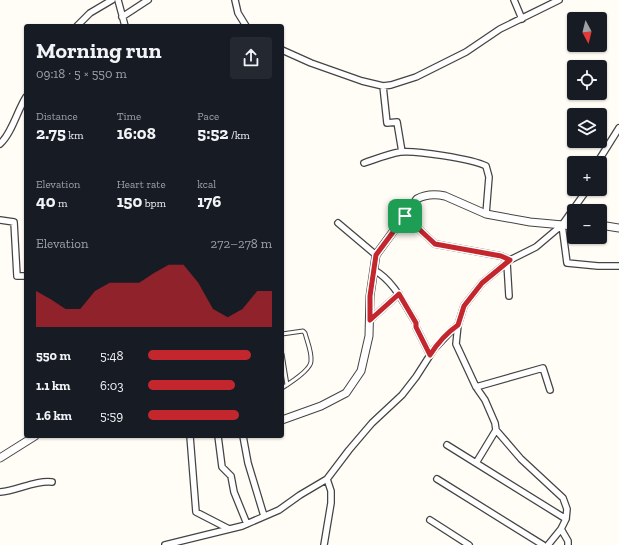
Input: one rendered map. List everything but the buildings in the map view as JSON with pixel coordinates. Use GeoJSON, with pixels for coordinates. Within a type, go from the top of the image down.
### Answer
{"type":"FeatureCollection","features":[{"type":"Feature","properties":{"kind":"street"},"geometry":{"type":"LineString","coordinates":[[79,24],[90,13],[112,0]]}},
{"type":"Feature","properties":{"kind":"street"},"geometry":{"type":"LineString","coordinates":[[118,0],[124,24]]}},
{"type":"Feature","properties":{"kind":"street"},"geometry":{"type":"LineString","coordinates":[[122,17],[148,0]]}},
{"type":"Feature","properties":{"kind":"street"},"geometry":{"type":"LineString","coordinates":[[235,0],[238,13],[245,24]]}},
{"type":"Feature","properties":{"kind":"street"},"geometry":{"type":"LineString","coordinates":[[514,0],[522,19]]}},
{"type":"Feature","properties":{"kind":"street"},"geometry":{"type":"LineString","coordinates":[[284,51],[311,63],[383,86],[400,83],[416,77],[466,52],[500,29],[559,0]]}},
{"type":"Feature","properties":{"kind":"street"},"geometry":{"type":"LineString","coordinates":[[383,86],[387,123],[397,122],[402,152]]}},
{"type":"Feature","properties":{"kind":"street"},"geometry":{"type":"LineString","coordinates":[[0,144],[6,139],[17,112],[24,100]]}},
{"type":"Feature","properties":{"kind":"street"},"geometry":{"type":"LineString","coordinates":[[601,156],[619,128]]}},
{"type":"Feature","properties":{"kind":"street"},"geometry":{"type":"LineString","coordinates":[[364,163],[393,153],[402,152],[479,162],[486,166],[489,177],[486,214]]}},
{"type":"Feature","properties":{"kind":"street"},"geometry":{"type":"LineString","coordinates":[[284,419],[321,406],[346,393],[361,371],[369,336],[370,296],[376,255],[417,199],[434,194],[445,196],[486,214],[508,219],[567,225]]}},
{"type":"Feature","properties":{"kind":"street"},"geometry":{"type":"LineString","coordinates":[[548,545],[561,529],[566,519],[567,509],[563,498],[522,459],[496,430],[495,422],[485,400],[476,387],[456,344],[458,325],[464,306],[482,283],[509,261],[536,247],[562,225],[583,196]]}},
{"type":"Feature","properties":{"kind":"street"},"geometry":{"type":"LineString","coordinates":[[405,216],[435,244],[501,256],[509,261]]}},
{"type":"Feature","properties":{"kind":"street"},"geometry":{"type":"LineString","coordinates":[[0,220],[14,222],[17,276],[24,276]]}},
{"type":"Feature","properties":{"kind":"street"},"geometry":{"type":"LineString","coordinates":[[338,224],[376,255]]}},
{"type":"Feature","properties":{"kind":"street"},"geometry":{"type":"LineString","coordinates":[[562,225],[567,263],[598,266],[619,266]]}},
{"type":"Feature","properties":{"kind":"street"},"geometry":{"type":"LineString","coordinates":[[607,226],[619,228]]}},
{"type":"Feature","properties":{"kind":"street"},"geometry":{"type":"LineString","coordinates":[[509,261],[509,296]]}},
{"type":"Feature","properties":{"kind":"street"},"geometry":{"type":"LineString","coordinates":[[374,270],[384,275],[399,294],[416,323],[416,327],[430,355]]}},
{"type":"Feature","properties":{"kind":"street"},"geometry":{"type":"LineString","coordinates":[[370,320],[399,294]]}},
{"type":"Feature","properties":{"kind":"street"},"geometry":{"type":"LineString","coordinates":[[165,545],[247,524],[279,510],[326,479],[372,423],[402,395],[416,377],[434,349],[458,325]]}},
{"type":"Feature","properties":{"kind":"street"},"geometry":{"type":"LineString","coordinates":[[476,387],[543,368],[550,390]]}},
{"type":"Feature","properties":{"kind":"street"},"geometry":{"type":"LineString","coordinates":[[476,463],[496,430]]}},
{"type":"Feature","properties":{"kind":"street"},"geometry":{"type":"LineString","coordinates":[[0,458],[32,438]]}},
{"type":"Feature","properties":{"kind":"street"},"geometry":{"type":"LineString","coordinates":[[190,438],[196,512],[229,529]]}},
{"type":"Feature","properties":{"kind":"street"},"geometry":{"type":"LineString","coordinates":[[218,438],[222,467],[230,476],[234,492],[247,524]]}},
{"type":"Feature","properties":{"kind":"street"},"geometry":{"type":"LineString","coordinates":[[243,438],[248,463],[264,516]]}},
{"type":"Feature","properties":{"kind":"street"},"geometry":{"type":"LineString","coordinates":[[447,445],[566,519]]}},
{"type":"Feature","properties":{"kind":"street"},"geometry":{"type":"LineString","coordinates":[[324,545],[331,503],[330,491],[326,479]]}},
{"type":"Feature","properties":{"kind":"street"},"geometry":{"type":"LineString","coordinates":[[437,479],[543,545]]}},
{"type":"Feature","properties":{"kind":"street"},"geometry":{"type":"LineString","coordinates":[[0,492],[45,481],[52,482]]}},
{"type":"Feature","properties":{"kind":"street"},"geometry":{"type":"LineString","coordinates":[[430,520],[469,545]]}},
{"type":"Feature","properties":{"kind":"street"},"geometry":{"type":"LineString","coordinates":[[561,529],[568,541],[568,545]]}},
{"type":"Feature","properties":{"kind":"lane"},"geometry":{"type":"LineString","coordinates":[[284,334],[303,331],[305,333],[311,358],[309,367],[284,387]]}},
{"type":"Feature","properties":{"kind":"lane"},"geometry":{"type":"LineString","coordinates":[[284,366],[287,385]]}},
{"type":"Feature","properties":{"kind":"route"},"geometry":{"type":"LineString","coordinates":[[405,216],[435,244],[501,256],[510,260],[482,283],[464,306],[458,325],[430,355],[416,327],[416,323],[399,294],[370,320],[370,296],[376,255],[405,216]]}}]}
